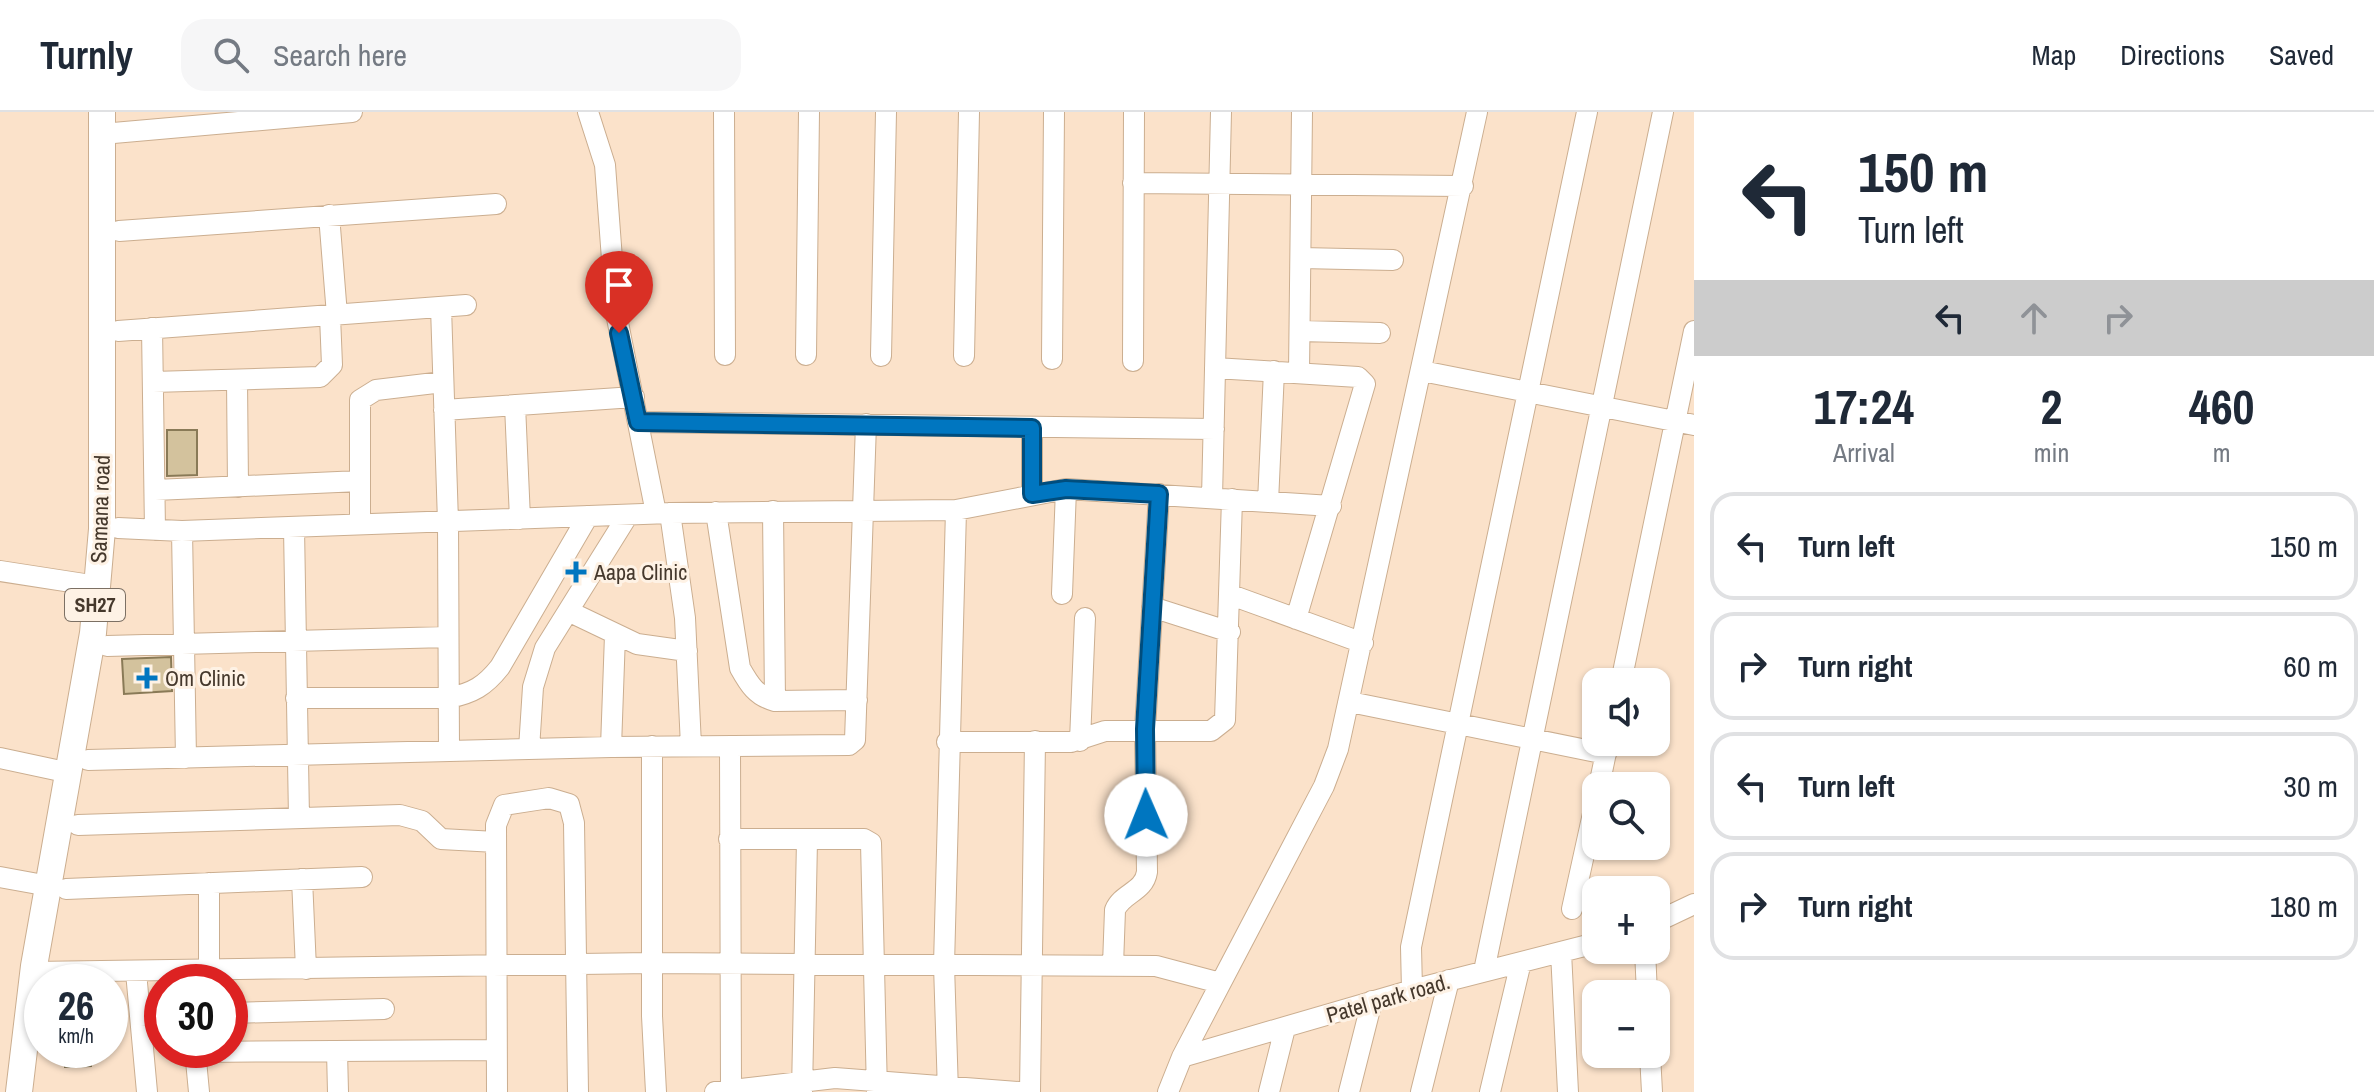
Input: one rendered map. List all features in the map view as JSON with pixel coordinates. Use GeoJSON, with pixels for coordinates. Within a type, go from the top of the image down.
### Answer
{"type":"FeatureCollection","features":[{"type":"Feature","properties":{"kind":"main road","name":"Samana road"},"geometry":{"type":"LineString","coordinates":[[46,964],[79,767],[107,646],[118,528],[119,231],[111,123]]}},
{"type":"Feature","properties":{"kind":"main road","name":"Samana road"},"geometry":{"type":"LineString","coordinates":[[58,888],[78,825],[79,767],[102,529],[111,123]]}},
{"type":"Feature","properties":{"kind":"main road","name":"Samana road"},"geometry":{"type":"LineString","coordinates":[[19,1092],[24,1068]]}},
{"type":"Feature","properties":{"kind":"main road"},"geometry":{"type":"LineString","coordinates":[[35,1092],[38,1068]]}},
{"type":"Feature","properties":{"kind":"street"},"geometry":{"type":"LineString","coordinates":[[111,123],[352,112]]}},
{"type":"Feature","properties":{"kind":"street"},"geometry":{"type":"LineString","coordinates":[[588,112],[605,165],[616,313],[638,422],[663,513],[687,651],[691,746]]}},
{"type":"Feature","properties":{"kind":"street"},"geometry":{"type":"LineString","coordinates":[[724,112],[725,355]]}},
{"type":"Feature","properties":{"kind":"street"},"geometry":{"type":"LineString","coordinates":[[806,355],[809,112]]}},
{"type":"Feature","properties":{"kind":"street"},"geometry":{"type":"LineString","coordinates":[[881,356],[886,112]]}},
{"type":"Feature","properties":{"kind":"street"},"geometry":{"type":"LineString","coordinates":[[964,356],[969,112]]}},
{"type":"Feature","properties":{"kind":"street"},"geometry":{"type":"LineString","coordinates":[[1052,359],[1054,112]]}},
{"type":"Feature","properties":{"kind":"street"},"geometry":{"type":"LineString","coordinates":[[1133,361],[1134,112]]}},
{"type":"Feature","properties":{"kind":"street"},"geometry":{"type":"LineString","coordinates":[[947,742],[1080,741],[1096,732],[1145,729],[1211,731],[1220,727],[1225,720],[1231,595],[1214,429],[1221,112]]}},
{"type":"Feature","properties":{"kind":"street"},"geometry":{"type":"LineString","coordinates":[[1299,373],[1302,112]]}},
{"type":"Feature","properties":{"kind":"street"},"geometry":{"type":"LineString","coordinates":[[1168,1092],[1182,1057],[1324,786],[1350,702],[1477,112]]}},
{"type":"Feature","properties":{"kind":"street"},"geometry":{"type":"LineString","coordinates":[[1412,990],[1411,947],[1587,112]]}},
{"type":"Feature","properties":{"kind":"street"},"geometry":{"type":"LineString","coordinates":[[1484,971],[1663,112]]}},
{"type":"Feature","properties":{"kind":"street"},"geometry":{"type":"LineString","coordinates":[[1133,183],[1463,186]]}},
{"type":"Feature","properties":{"kind":"street"},"geometry":{"type":"LineString","coordinates":[[119,231],[496,204]]}},
{"type":"Feature","properties":{"kind":"street"},"geometry":{"type":"LineString","coordinates":[[153,382],[305,379],[328,371],[332,365],[333,316],[329,215]]}},
{"type":"Feature","properties":{"kind":"street"},"geometry":{"type":"LineString","coordinates":[[1301,258],[1393,260]]}},
{"type":"Feature","properties":{"kind":"street"},"geometry":{"type":"LineString","coordinates":[[118,331],[466,305]]}},
{"type":"Feature","properties":{"kind":"street"},"geometry":{"type":"LineString","coordinates":[[441,307],[448,522],[449,751]]}},
{"type":"Feature","properties":{"kind":"street"},"geometry":{"type":"LineString","coordinates":[[152,328],[155,530]]}},
{"type":"Feature","properties":{"kind":"street"},"geometry":{"type":"LineString","coordinates":[[1300,331],[1380,333]]}},
{"type":"Feature","properties":{"kind":"street"},"geometry":{"type":"LineString","coordinates":[[1624,668],[1684,423],[1694,331]]}},
{"type":"Feature","properties":{"kind":"street"},"geometry":{"type":"LineString","coordinates":[[1215,368],[1358,377],[1365,384],[1296,619]]}},
{"type":"Feature","properties":{"kind":"street"},"geometry":{"type":"LineString","coordinates":[[1268,502],[1274,371]]}},
{"type":"Feature","properties":{"kind":"street"},"geometry":{"type":"LineString","coordinates":[[1422,371],[1684,423]]}},
{"type":"Feature","properties":{"kind":"street"},"geometry":{"type":"LineString","coordinates":[[237,380],[238,487]]}},
{"type":"Feature","properties":{"kind":"street"},"geometry":{"type":"LineString","coordinates":[[360,524],[360,400],[376,390],[443,382]]}},
{"type":"Feature","properties":{"kind":"street"},"geometry":{"type":"LineString","coordinates":[[444,410],[634,397]]}},
{"type":"Feature","properties":{"kind":"street"},"geometry":{"type":"LineString","coordinates":[[515,405],[520,519]]}},
{"type":"Feature","properties":{"kind":"street"},"geometry":{"type":"LineString","coordinates":[[638,422],[1214,429]]}},
{"type":"Feature","properties":{"kind":"street"},"geometry":{"type":"LineString","coordinates":[[0,758],[79,767],[186,758],[652,746],[849,745],[855,740],[866,424]]}},
{"type":"Feature","properties":{"kind":"street"},"geometry":{"type":"LineString","coordinates":[[1032,428],[1032,494]]}},
{"type":"Feature","properties":{"kind":"street"},"geometry":{"type":"LineString","coordinates":[[155,490],[360,481]]}},
{"type":"Feature","properties":{"kind":"street"},"geometry":{"type":"LineString","coordinates":[[118,528],[182,531],[663,513],[956,510],[1066,489],[1331,506]]}},
{"type":"Feature","properties":{"kind":"street"},"geometry":{"type":"LineString","coordinates":[[1062,594],[1066,489]]}},
{"type":"Feature","properties":{"kind":"street"},"geometry":{"type":"LineString","coordinates":[[1113,965],[1115,910],[1118,903],[1146,880],[1145,729],[1159,494]]}},
{"type":"Feature","properties":{"kind":"street"},"geometry":{"type":"LineString","coordinates":[[948,1088],[944,965],[947,742],[956,510]]}},
{"type":"Feature","properties":{"kind":"street"},"geometry":{"type":"LineString","coordinates":[[773,511],[775,701]]}},
{"type":"Feature","properties":{"kind":"street"},"geometry":{"type":"LineString","coordinates":[[716,512],[740,668],[751,687],[763,698],[775,701],[857,700]]}},
{"type":"Feature","properties":{"kind":"street"},"geometry":{"type":"LineString","coordinates":[[529,749],[533,687],[545,648],[628,515]]}},
{"type":"Feature","properties":{"kind":"street"},"geometry":{"type":"LineString","coordinates":[[296,698],[449,698],[479,689],[500,667],[588,516]]}},
{"type":"Feature","properties":{"kind":"street"},"geometry":{"type":"LineString","coordinates":[[294,528],[299,818]]}},
{"type":"Feature","properties":{"kind":"street"},"geometry":{"type":"LineString","coordinates":[[182,531],[186,758]]}},
{"type":"Feature","properties":{"kind":"street"},"geometry":{"type":"LineString","coordinates":[[0,571],[97,586]]}},
{"type":"Feature","properties":{"kind":"street"},"geometry":{"type":"LineString","coordinates":[[1231,595],[1363,643]]}},
{"type":"Feature","properties":{"kind":"street"},"geometry":{"type":"LineString","coordinates":[[1152,607],[1230,632]]}},
{"type":"Feature","properties":{"kind":"street"},"geometry":{"type":"LineString","coordinates":[[568,611],[615,635],[653,648],[687,651]]}},
{"type":"Feature","properties":{"kind":"street"},"geometry":{"type":"LineString","coordinates":[[1080,741],[1085,618]]}},
{"type":"Feature","properties":{"kind":"street"},"geometry":{"type":"LineString","coordinates":[[611,747],[615,635]]}},
{"type":"Feature","properties":{"kind":"street"},"geometry":{"type":"LineString","coordinates":[[107,646],[448,637]]}},
{"type":"Feature","properties":{"kind":"street"},"geometry":{"type":"LineString","coordinates":[[1350,702],[1533,739],[1582,745]]}},
{"type":"Feature","properties":{"kind":"street"},"geometry":{"type":"LineString","coordinates":[[1030,1092],[1035,741]]}},
{"type":"Feature","properties":{"kind":"street"},"geometry":{"type":"LineString","coordinates":[[652,746],[651,963],[656,1092]]}},
{"type":"Feature","properties":{"kind":"street"},"geometry":{"type":"LineString","coordinates":[[730,746],[726,1091],[876,1085],[1019,1092]]}},
{"type":"Feature","properties":{"kind":"street"},"geometry":{"type":"LineString","coordinates":[[497,1092],[494,965],[499,812],[504,805],[549,798],[569,804],[574,823],[578,1092]]}},
{"type":"Feature","properties":{"kind":"street"},"geometry":{"type":"LineString","coordinates":[[78,825],[400,815],[422,821],[441,839],[496,842]]}},
{"type":"Feature","properties":{"kind":"street"},"geometry":{"type":"LineString","coordinates":[[729,839],[864,839],[871,843],[876,1085]]}},
{"type":"Feature","properties":{"kind":"street"},"geometry":{"type":"LineString","coordinates":[[802,1086],[807,964],[807,840]]}},
{"type":"Feature","properties":{"kind":"street"},"geometry":{"type":"LineString","coordinates":[[1572,909],[1583,860]]}},
{"type":"Feature","properties":{"kind":"street"},"geometry":{"type":"LineString","coordinates":[[0,877],[58,888],[362,877]]}},
{"type":"Feature","properties":{"kind":"street"},"geometry":{"type":"LineString","coordinates":[[302,879],[306,969]]}},
{"type":"Feature","properties":{"kind":"street"},"geometry":{"type":"LineString","coordinates":[[209,883],[209,964]]}},
{"type":"Feature","properties":{"kind":"street"},"geometry":{"type":"LineString","coordinates":[[1670,915],[1694,904]]}},
{"type":"Feature","properties":{"kind":"street","name":"Patel park road."},"geometry":{"type":"LineString","coordinates":[[1182,1057],[1372,1001],[1582,947]]}},
{"type":"Feature","properties":{"kind":"street"},"geometry":{"type":"LineString","coordinates":[[1561,952],[1568,1092]]}},
{"type":"Feature","properties":{"kind":"street"},"geometry":{"type":"LineString","coordinates":[[1490,1092],[1521,962]]}},
{"type":"Feature","properties":{"kind":"street"},"geometry":{"type":"LineString","coordinates":[[248,970],[651,963],[1113,965],[1165,966],[1220,983]]}},
{"type":"Feature","properties":{"kind":"street"},"geometry":{"type":"LineString","coordinates":[[128,972],[144,972]]}},
{"type":"Feature","properties":{"kind":"street"},"geometry":{"type":"LineString","coordinates":[[136,972],[147,1092]]}},
{"type":"Feature","properties":{"kind":"street"},"geometry":{"type":"LineString","coordinates":[[1421,1092],[1449,980]]}},
{"type":"Feature","properties":{"kind":"street"},"geometry":{"type":"LineString","coordinates":[[1349,1092],[1372,1001]]}},
{"type":"Feature","properties":{"kind":"street"},"geometry":{"type":"LineString","coordinates":[[248,1013],[384,1009]]}},
{"type":"Feature","properties":{"kind":"street"},"geometry":{"type":"LineString","coordinates":[[140,1016],[144,1016]]}},
{"type":"Feature","properties":{"kind":"street"},"geometry":{"type":"LineString","coordinates":[[1269,1092],[1285,1028]]}},
{"type":"Feature","properties":{"kind":"street"},"geometry":{"type":"LineString","coordinates":[[248,1051],[494,1050]]}},
{"type":"Feature","properties":{"kind":"street"},"geometry":{"type":"LineString","coordinates":[[337,1051],[338,1092]]}},
{"type":"Feature","properties":{"kind":"street"},"geometry":{"type":"LineString","coordinates":[[197,1068],[199,1092]]}},
{"type":"Feature","properties":{"kind":"street"},"geometry":{"type":"LineString","coordinates":[[1651,1068],[1652,1092]]}},
{"type":"Feature","properties":{"kind":"building"},"geometry":{"type":"Polygon","coordinates":[[[167,430],[197,430],[197,475],[167,476],[167,430]]]}},
{"type":"Feature","properties":{"kind":"building"},"geometry":{"type":"Polygon","coordinates":[[[171,657],[172,691],[124,694],[122,659],[171,657]]]}},
{"type":"Feature","properties":{"kind":"place","name":"Aapa Clinic"},"geometry":{"type":"Point","coordinates":[576,572]}},
{"type":"Feature","properties":{"kind":"place","name":"Om Clinic"},"geometry":{"type":"Point","coordinates":[147,678]}},
{"type":"Feature","properties":{"kind":"route"},"geometry":{"type":"LineString","coordinates":[[619,333],[638,422],[1032,428],[1032,494],[1085,489],[1159,494],[1145,729],[1146,815]]}}]}
